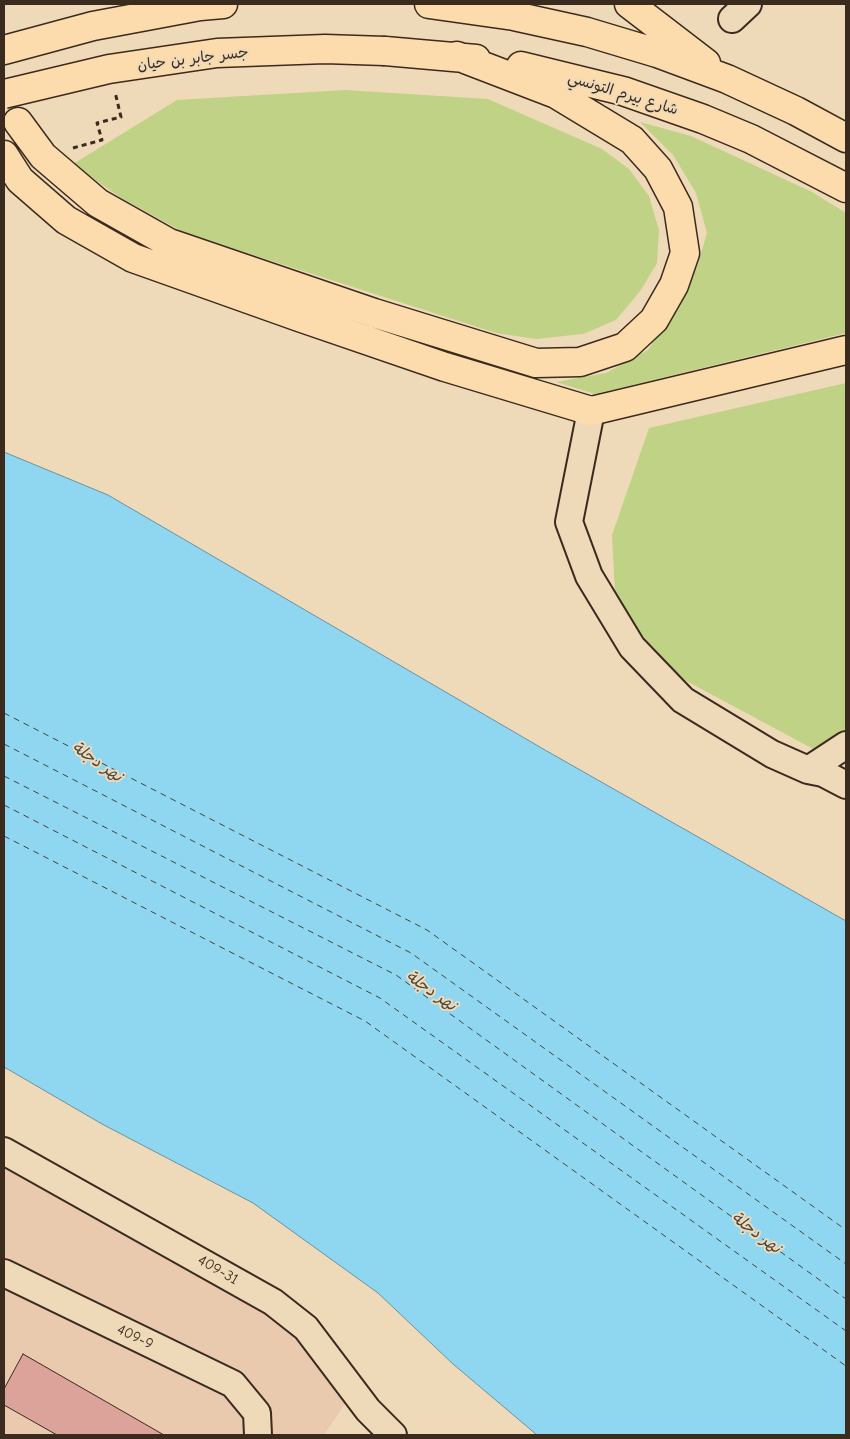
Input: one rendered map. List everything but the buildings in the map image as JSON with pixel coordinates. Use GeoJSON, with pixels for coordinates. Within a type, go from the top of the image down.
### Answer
{"type":"FeatureCollection","features":[{"type":"Feature","properties":{"kind":"main road"},"geometry":{"type":"LineString","coordinates":[[4,50],[93,26],[200,6],[223,4]]}},
{"type":"Feature","properties":{"kind":"main road"},"geometry":{"type":"LineString","coordinates":[[429,4],[514,16],[587,32],[657,53],[727,79],[796,111],[846,138]]}},
{"type":"Feature","properties":{"kind":"main road"},"geometry":{"type":"LineString","coordinates":[[629,4],[727,79]]}},
{"type":"Feature","properties":{"kind":"main road","name":"جسر جابر بن حيان"},"geometry":{"type":"LineString","coordinates":[[4,94],[109,69],[217,53],[325,48],[385,51]]}},
{"type":"Feature","properties":{"kind":"main road","name":"شارع بيرم التونسي"},"geometry":{"type":"LineString","coordinates":[[385,51],[457,56],[499,62],[582,80],[663,104],[751,139],[846,188]]}},
{"type":"Feature","properties":{"kind":"main road"},"geometry":{"type":"LineString","coordinates":[[18,122],[43,156],[98,203],[168,243],[374,313],[536,364],[580,362],[625,348],[654,320],[674,285],[685,254],[678,207],[658,168],[632,140],[556,94],[457,56]]}},
{"type":"Feature","properties":{"kind":"main road"},"geometry":{"type":"LineString","coordinates":[[4,155],[20,180],[66,220],[133,258],[299,318],[591,411],[846,350]]}},
{"type":"Feature","properties":{"kind":"street"},"geometry":{"type":"LineString","coordinates":[[591,411],[569,522],[590,576],[632,647],[683,700],[772,754],[808,770],[823,773],[846,785]]}},
{"type":"Feature","properties":{"kind":"street"},"geometry":{"type":"LineString","coordinates":[[808,770],[846,745]]}},
{"type":"Feature","properties":{"kind":"street","name":"409-31"},"geometry":{"type":"LineString","coordinates":[[4,1151],[273,1302],[306,1328],[368,1410],[393,1435]]}},
{"type":"Feature","properties":{"kind":"street","name":"409-9"},"geometry":{"type":"LineString","coordinates":[[4,1274],[233,1384],[257,1424]]}},
{"type":"Feature","properties":{"kind":"path"},"geometry":{"type":"LineString","coordinates":[[102,140],[98,123],[121,117]]}},
{"type":"Feature","properties":{"kind":"shaded area"},"geometry":{"type":"Polygon","coordinates":[[[4,1147],[295,1326],[345,1404],[324,1435],[4,1435],[4,1147]]]}},
{"type":"Feature","properties":{"kind":"green space"},"geometry":{"type":"Polygon","coordinates":[[[345,90],[488,99],[602,149],[629,169],[649,196],[659,230],[657,263],[641,290],[616,320],[583,334],[536,339],[496,333],[185,233],[121,198],[73,164],[177,100],[345,90]]]}},
{"type":"Feature","properties":{"kind":"green space"},"geometry":{"type":"Polygon","coordinates":[[[640,122],[691,136],[812,192],[846,213],[846,333],[595,394],[556,382],[606,373],[648,350],[677,307],[697,267],[707,233],[696,193],[673,155],[640,122]]]}},
{"type":"Feature","properties":{"kind":"green space"},"geometry":{"type":"Polygon","coordinates":[[[846,383],[846,731],[817,751],[679,677],[635,627],[615,592],[612,535],[649,428],[846,383]]]}},
{"type":"Feature","properties":{"kind":"water","name":"نهر دجلة"},"geometry":{"type":"Polygon","coordinates":[[[4,452],[108,495],[545,750],[846,921],[846,1435],[537,1435],[453,1364],[378,1293],[253,1203],[102,1124],[4,1067],[4,452]]]}},
{"type":"Feature","properties":{"kind":"ferry route"},"geometry":{"type":"LineString","coordinates":[[4,713],[427,930],[846,1230]]}},
{"type":"Feature","properties":{"kind":"ferry route"},"geometry":{"type":"LineString","coordinates":[[4,744],[411,953],[846,1264]]}},
{"type":"Feature","properties":{"kind":"ferry route"},"geometry":{"type":"LineString","coordinates":[[4,776],[396,975],[846,1299]]}},
{"type":"Feature","properties":{"kind":"ferry route"},"geometry":{"type":"LineString","coordinates":[[4,805],[380,998],[846,1331]]}},
{"type":"Feature","properties":{"kind":"ferry route"},"geometry":{"type":"LineString","coordinates":[[4,836],[365,1021],[846,1366]]}}]}
